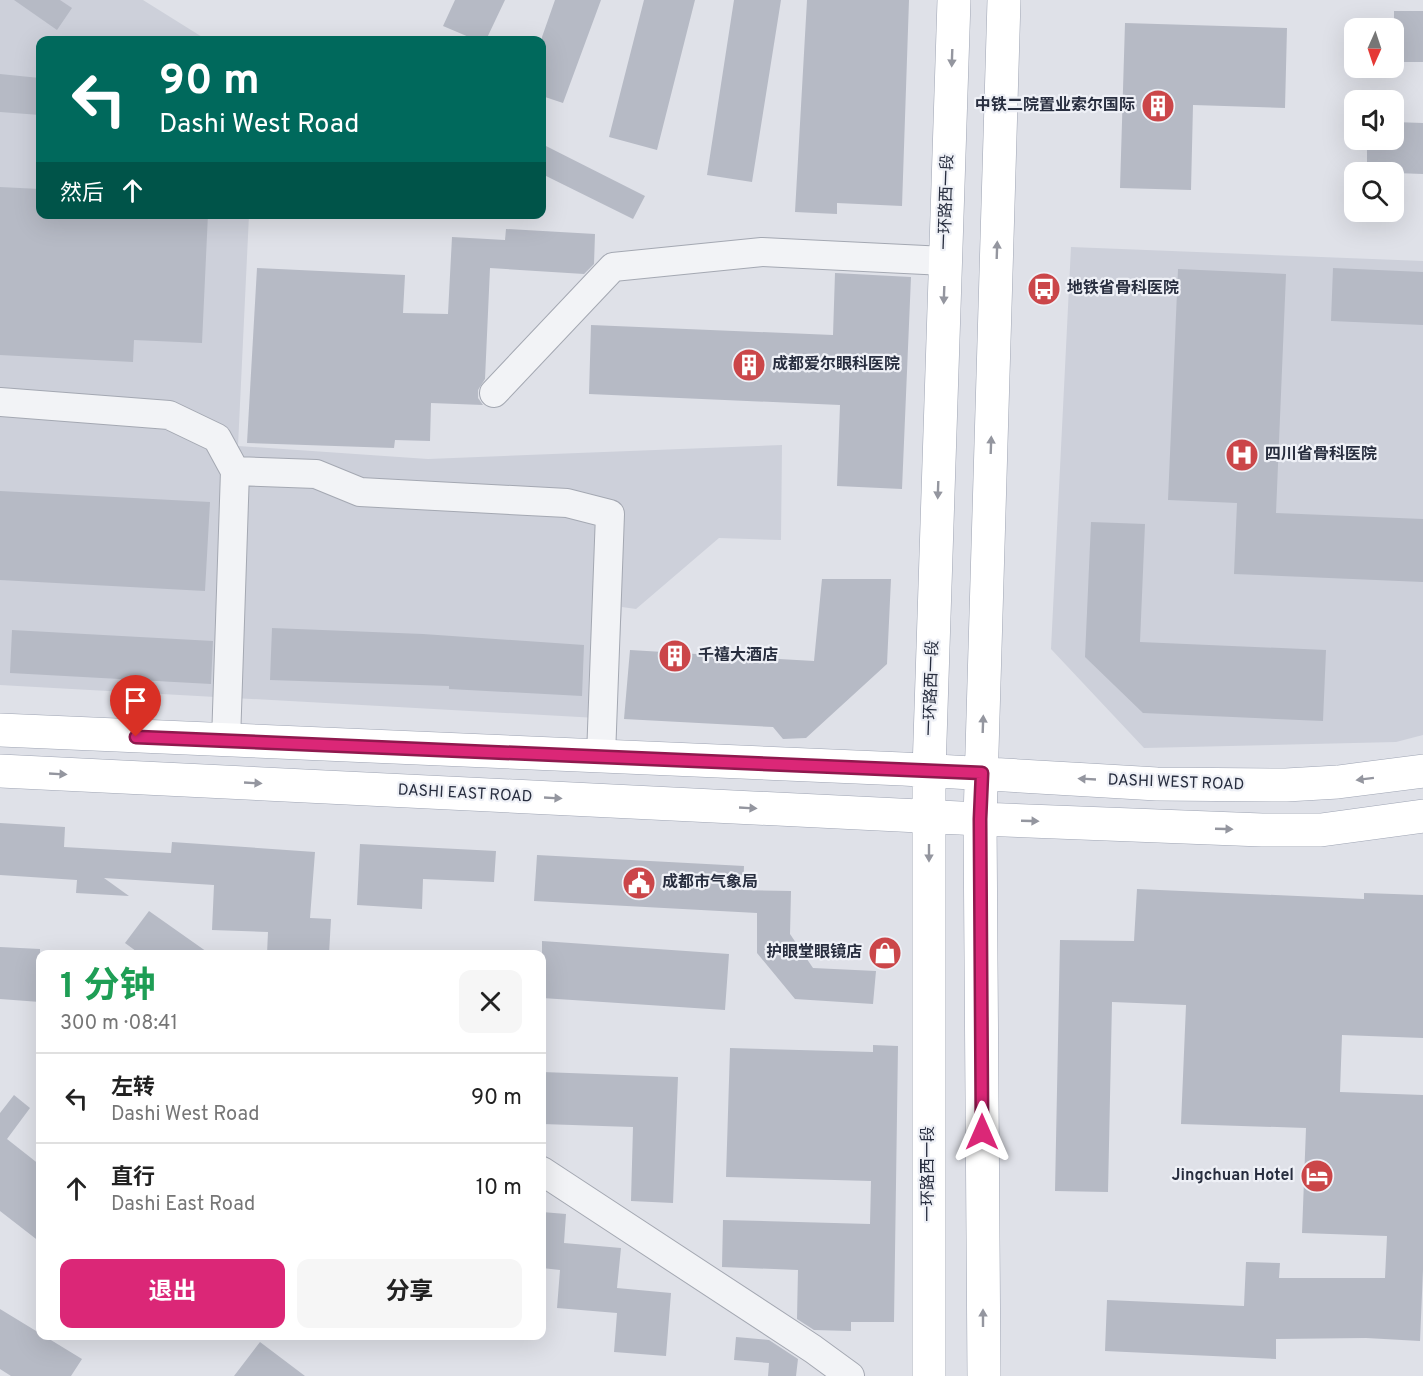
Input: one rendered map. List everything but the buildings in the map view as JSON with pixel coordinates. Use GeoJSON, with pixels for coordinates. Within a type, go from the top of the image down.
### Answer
{"type":"FeatureCollection","features":[{"type":"Feature","properties":{"kind":"main road","name":"一环路西一段"},"geometry":{"type":"LineString","coordinates":[[929,1376],[929,771],[954,0]]}},
{"type":"Feature","properties":{"kind":"main road"},"geometry":{"type":"LineString","coordinates":[[984,1376],[980,819],[1004,0]]}},
{"type":"Feature","properties":{"kind":"main road"},"geometry":{"type":"LineString","coordinates":[[0,730],[929,771]]}},
{"type":"Feature","properties":{"kind":"main road","name":"DASHI EAST ROAD"},"geometry":{"type":"LineString","coordinates":[[0,771],[929,817]]}},
{"type":"Feature","properties":{"kind":"main road","name":"DASHI WEST ROAD"},"geometry":{"type":"LineString","coordinates":[[929,771],[1157,784],[1286,785],[1338,782],[1423,771]]}},
{"type":"Feature","properties":{"kind":"main road"},"geometry":{"type":"LineString","coordinates":[[929,817],[1262,830],[1321,830],[1423,816]]}},
{"type":"Feature","properties":{"kind":"street"},"geometry":{"type":"LineString","coordinates":[[494,393],[613,267],[762,252],[945,261]]}},
{"type":"Feature","properties":{"kind":"street"},"geometry":{"type":"LineString","coordinates":[[0,402],[169,415],[216,438],[235,471],[226,741]]}},
{"type":"Feature","properties":{"kind":"street"},"geometry":{"type":"LineString","coordinates":[[235,471],[316,474],[360,492],[567,503],[610,514],[601,756]]}},
{"type":"Feature","properties":{"kind":"street"},"geometry":{"type":"LineString","coordinates":[[546,1175],[813,1349],[850,1376]]}},
{"type":"Feature","properties":{"kind":"shaded area"},"geometry":{"type":"Polygon","coordinates":[[[0,0],[143,0],[201,36],[36,36],[36,219],[249,219],[238,446],[428,459],[782,445],[781,540],[719,538],[636,609],[622,607],[615,719],[0,685],[0,0]]]}},
{"type":"Feature","properties":{"kind":"shaded area","name":"四川省骨科医院"},"geometry":{"type":"Polygon","coordinates":[[[1071,247],[1423,261],[1423,735],[1396,742],[1144,748],[1051,649],[1071,247]]]}},
{"type":"Feature","properties":{"kind":"place","name":"中铁二院置业索尔国际"},"geometry":{"type":"Point","coordinates":[1158,106]}},
{"type":"Feature","properties":{"kind":"place","name":"地铁省骨科医院"},"geometry":{"type":"Point","coordinates":[1044,289]}},
{"type":"Feature","properties":{"kind":"place","name":"成都爱尔眼科医院"},"geometry":{"type":"Point","coordinates":[749,365]}},
{"type":"Feature","properties":{"kind":"place","name":"四川省骨科医院"},"geometry":{"type":"Point","coordinates":[1242,455]}},
{"type":"Feature","properties":{"kind":"place","name":"千禧大酒店"},"geometry":{"type":"Point","coordinates":[675,656]}},
{"type":"Feature","properties":{"kind":"place","name":"成都市气象局"},"geometry":{"type":"Point","coordinates":[639,883]}},
{"type":"Feature","properties":{"kind":"place","name":"护眼堂眼镜店"},"geometry":{"type":"Point","coordinates":[885,953]}},
{"type":"Feature","properties":{"kind":"place","name":"Jingchuan Hotel"},"geometry":{"type":"Point","coordinates":[1317,1176]}},
{"type":"Feature","properties":{"kind":"route"},"geometry":{"type":"LineString","coordinates":[[136,737],[982,773],[980,819],[982,1132]]}}]}
